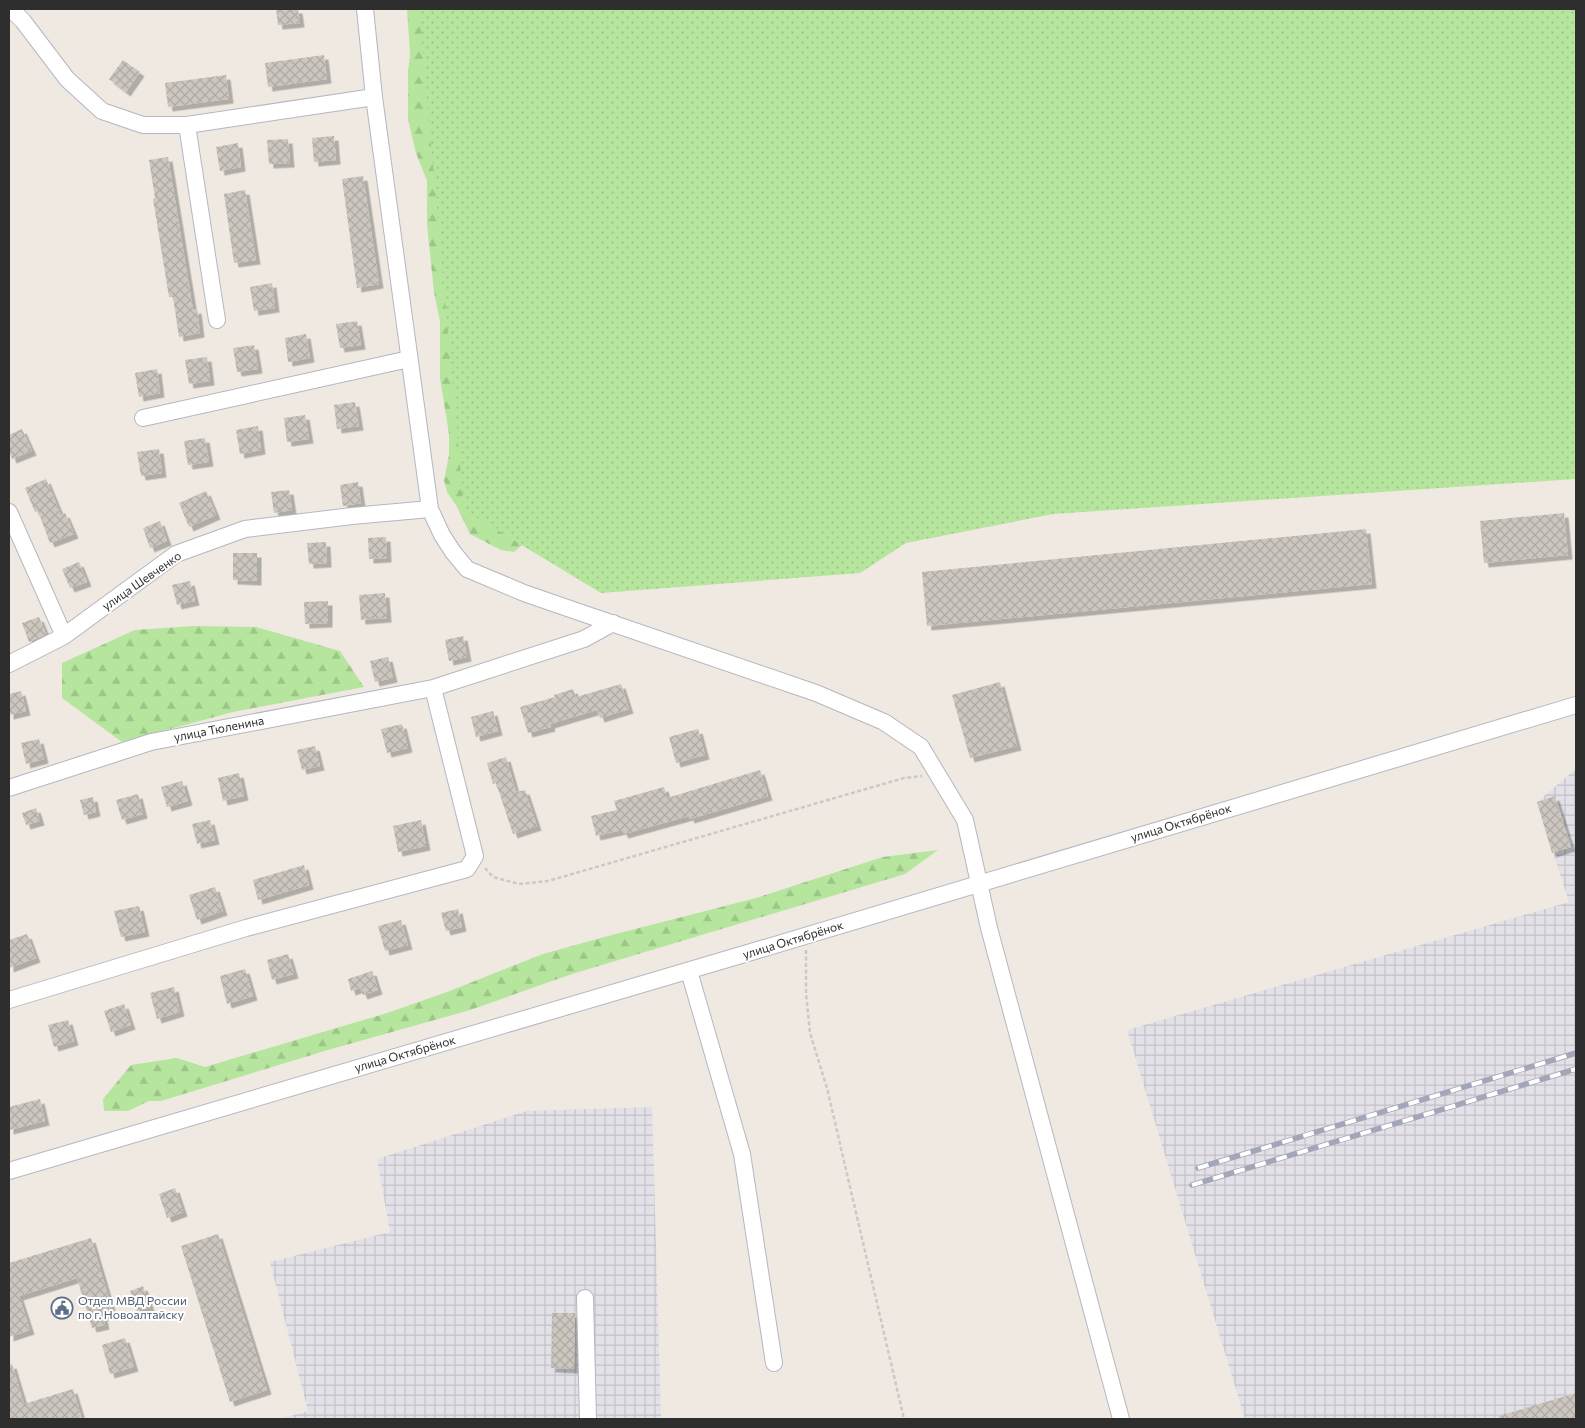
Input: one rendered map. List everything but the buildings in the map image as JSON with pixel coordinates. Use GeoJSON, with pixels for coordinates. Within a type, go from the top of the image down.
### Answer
{"type":"FeatureCollection","features":[{"type":"Feature","properties":{"kind":"street"},"geometry":{"type":"LineString","coordinates":[[12,9],[66,79],[102,111],[143,125],[187,126],[374,97]]}},
{"type":"Feature","properties":{"kind":"street"},"geometry":{"type":"LineString","coordinates":[[365,9],[374,97],[430,509],[442,535],[467,569],[524,593],[816,693],[884,722],[921,746],[965,820],[989,928],[1121,1419]]}},
{"type":"Feature","properties":{"kind":"street"},"geometry":{"type":"LineString","coordinates":[[187,126],[217,320]]}},
{"type":"Feature","properties":{"kind":"street"},"geometry":{"type":"LineString","coordinates":[[143,418],[409,359]]}},
{"type":"Feature","properties":{"kind":"street","name":"улица Шевченко"},"geometry":{"type":"LineString","coordinates":[[9,664],[64,636],[176,554],[245,529],[430,509]]}},
{"type":"Feature","properties":{"kind":"street"},"geometry":{"type":"LineString","coordinates":[[9,512],[64,636]]}},
{"type":"Feature","properties":{"kind":"street","name":"улица Тюленина"},"geometry":{"type":"LineString","coordinates":[[9,788],[150,742],[433,688],[584,640],[613,623]]}},
{"type":"Feature","properties":{"kind":"street"},"geometry":{"type":"LineString","coordinates":[[9,1000],[246,928],[467,869],[475,856],[433,688]]}},
{"type":"Feature","properties":{"kind":"street","name":"улица Октябрёнок"},"geometry":{"type":"LineString","coordinates":[[9,1171],[689,971],[1576,705]]}},
{"type":"Feature","properties":{"kind":"street"},"geometry":{"type":"LineString","coordinates":[[689,971],[742,1154],[774,1363]]}},
{"type":"Feature","properties":{"kind":"street"},"geometry":{"type":"LineString","coordinates":[[585,1298],[588,1419]]}},
{"type":"Feature","properties":{"kind":"path"},"geometry":{"type":"LineString","coordinates":[[475,856],[493,877],[518,884],[548,881],[904,778],[938,775]]}},
{"type":"Feature","properties":{"kind":"path"},"geometry":{"type":"LineString","coordinates":[[806,936],[806,993],[810,1033],[827,1088],[904,1419]]}},
{"type":"Feature","properties":{"kind":"shaded area"},"geometry":{"type":"Polygon","coordinates":[[[1576,769],[1576,1419],[1245,1419],[1127,1030],[1569,902],[1537,802],[1576,769]]]}},
{"type":"Feature","properties":{"kind":"shaded area"},"geometry":{"type":"Polygon","coordinates":[[[652,1107],[661,1419],[280,1419],[308,1411],[270,1262],[390,1232],[377,1159],[527,1111],[652,1107]]]}},
{"type":"Feature","properties":{"kind":"green space"},"geometry":{"type":"Polygon","coordinates":[[[407,9],[483,9],[519,531],[522,545],[514,552],[501,550],[470,534],[456,505],[447,492],[444,480],[449,455],[449,434],[440,378],[440,321],[434,292],[427,225],[427,181],[416,153],[408,119],[410,54],[407,9]]]}},
{"type":"Feature","properties":{"kind":"green space"},"geometry":{"type":"Polygon","coordinates":[[[419,9],[1576,9],[1576,479],[1053,514],[906,543],[860,573],[601,593],[464,510],[419,9]]]}},
{"type":"Feature","properties":{"kind":"green space"},"geometry":{"type":"Polygon","coordinates":[[[193,626],[256,627],[340,651],[364,687],[233,712],[122,742],[62,698],[62,663],[135,630],[193,626]]]}},
{"type":"Feature","properties":{"kind":"green space"},"geometry":{"type":"Polygon","coordinates":[[[938,850],[905,874],[572,974],[470,1010],[328,1050],[161,1101],[149,1101],[128,1111],[104,1111],[103,1099],[131,1065],[177,1058],[205,1067],[387,1013],[447,992],[543,954],[756,898],[883,857],[938,850]]]}},
{"type":"Feature","properties":{"kind":"railway"},"geometry":{"type":"LineString","coordinates":[[1198,1168],[1576,1053]]}},
{"type":"Feature","properties":{"kind":"railway"},"geometry":{"type":"LineString","coordinates":[[1192,1185],[1576,1069]]}},
{"type":"Feature","properties":{"kind":"place","name":"Отдел МВД России по г. Новоалтайску"},"geometry":{"type":"Point","coordinates":[62,1308]}}]}
